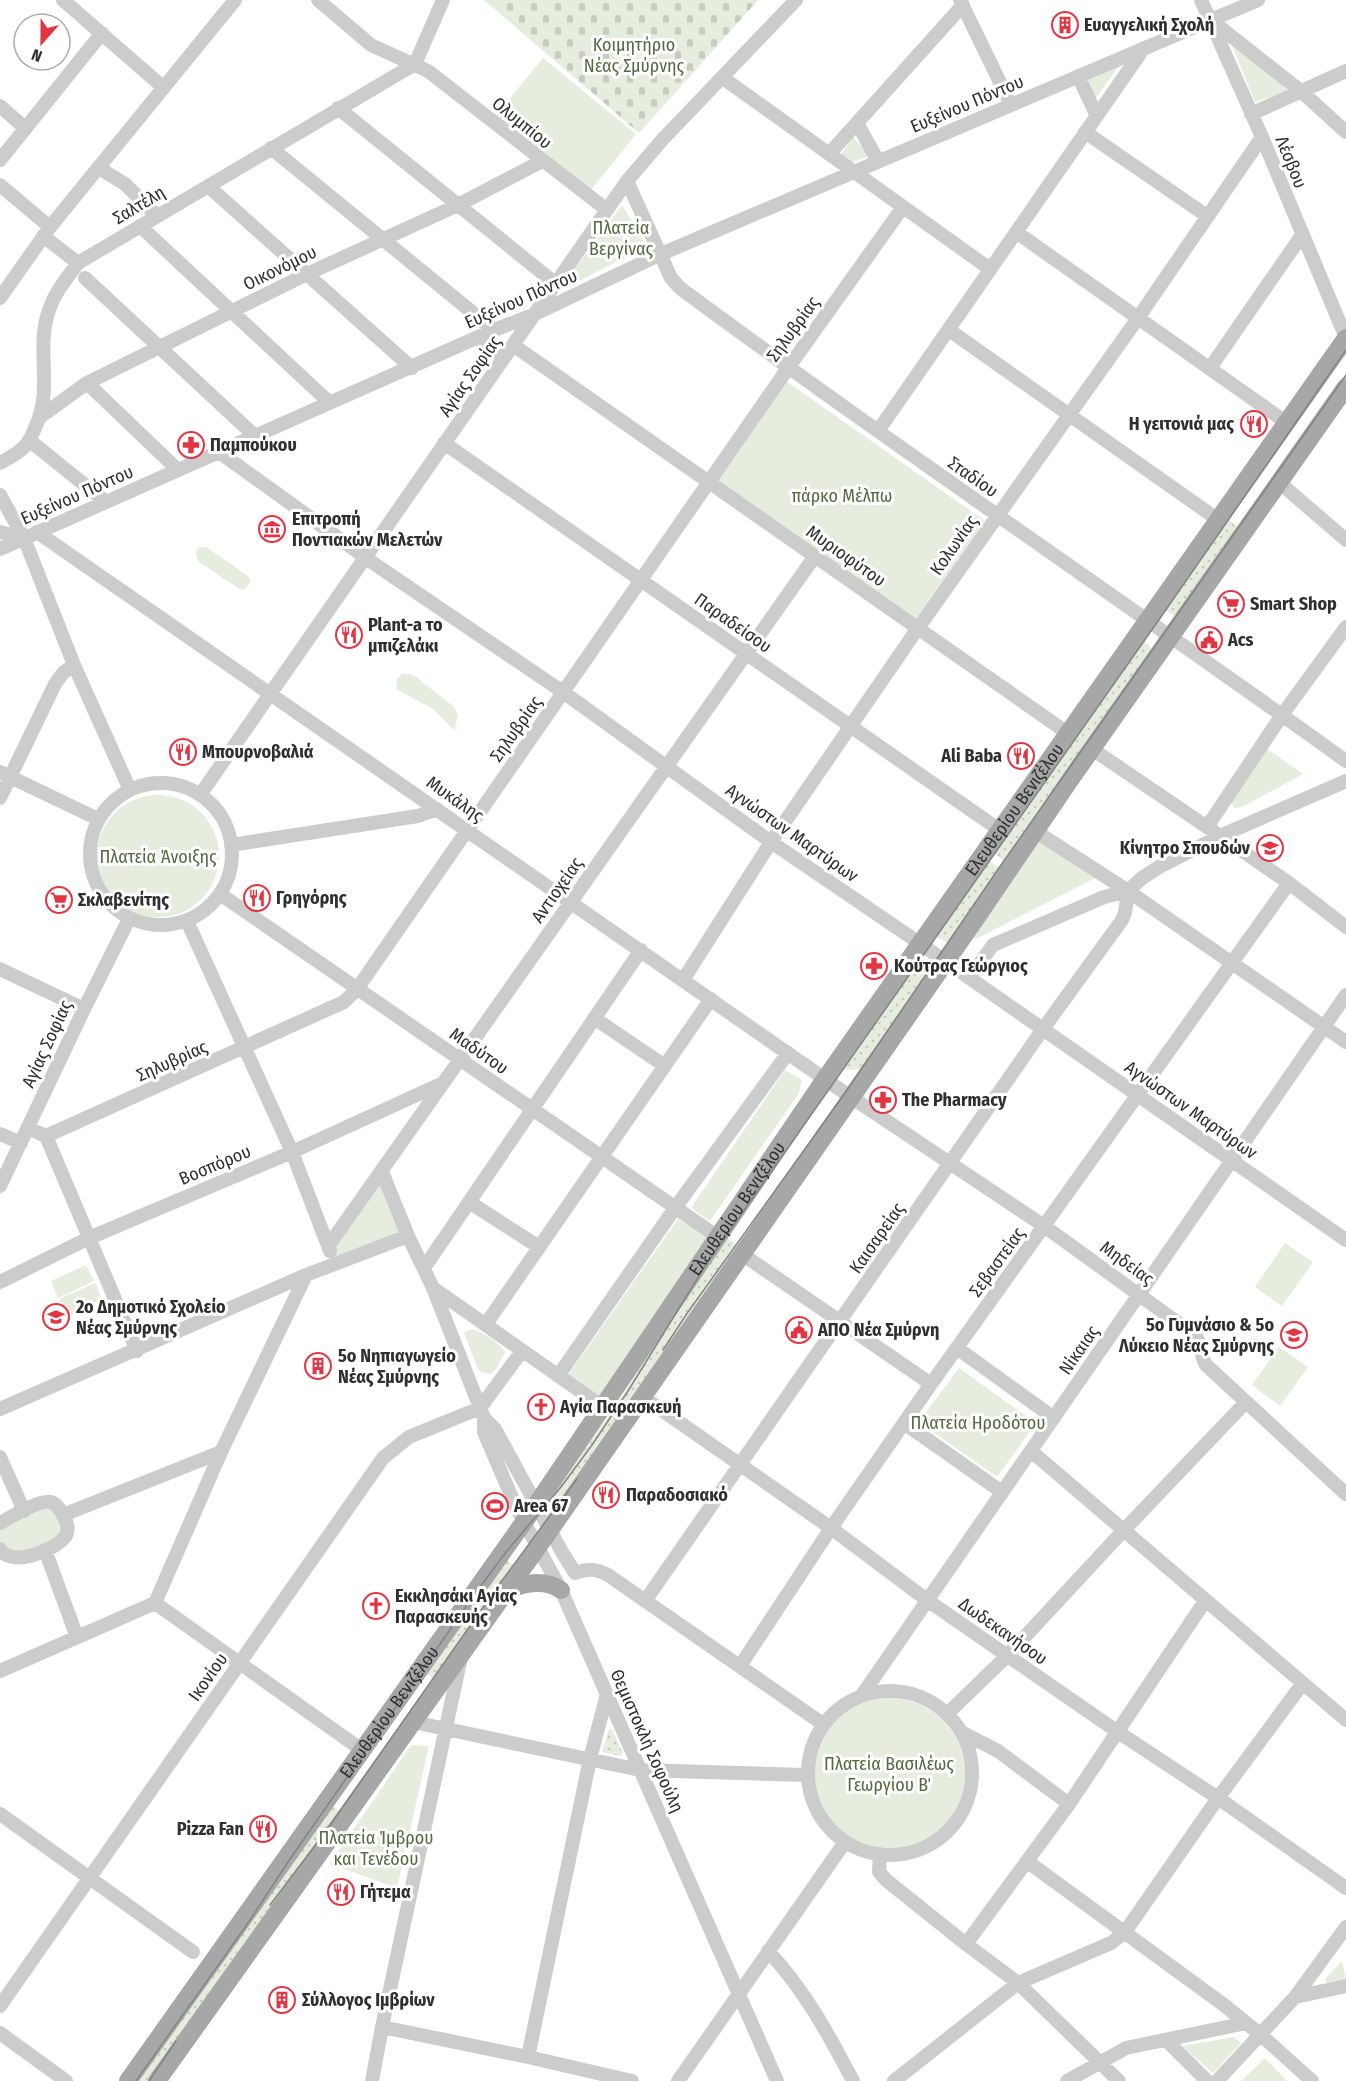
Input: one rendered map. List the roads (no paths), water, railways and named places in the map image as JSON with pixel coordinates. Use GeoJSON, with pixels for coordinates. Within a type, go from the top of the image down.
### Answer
{"type":"FeatureCollection","features":[{"type":"Feature","properties":{"kind":"main road","name":"Ελευθερίου Βενιζέλου"},"geometry":{"type":"LineString","coordinates":[[128,2081],[536,1505],[825,1079],[1346,338]]}},
{"type":"Feature","properties":{"kind":"main road","name":"Ελευθερίου Βενιζέλου"},"geometry":{"type":"LineString","coordinates":[[157,2081],[539,1546],[1346,387]]}},
{"type":"Feature","properties":{"kind":"main road"},"geometry":{"type":"LineString","coordinates":[[505,1591],[520,1584],[535,1583],[548,1584],[561,1590]]}},
{"type":"Feature","properties":{"kind":"street"},"geometry":{"type":"LineString","coordinates":[[63,0],[164,88]]}},
{"type":"Feature","properties":{"kind":"street"},"geometry":{"type":"LineString","coordinates":[[0,298],[46,232],[236,0]]}},
{"type":"Feature","properties":{"kind":"street","name":"Ολυμπίου"},"geometry":{"type":"LineString","coordinates":[[318,0],[371,45],[428,70],[607,210]]}},
{"type":"Feature","properties":{"kind":"street"},"geometry":{"type":"LineString","coordinates":[[415,64],[443,0]]}},
{"type":"Feature","properties":{"kind":"street","name":"Αγίας Σοφίας"},"geometry":{"type":"LineString","coordinates":[[200,795],[627,181],[662,140],[796,0]]}},
{"type":"Feature","properties":{"kind":"street","name":"Λέσβου"},"geometry":{"type":"LineString","coordinates":[[1202,0],[1346,338]]}},
{"type":"Feature","properties":{"kind":"street","name":"Ευξείνου Πόντου"},"geometry":{"type":"LineString","coordinates":[[0,549],[494,330],[535,314],[659,250],[878,161],[1258,0]]}},
{"type":"Feature","properties":{"kind":"street"},"geometry":{"type":"LineString","coordinates":[[829,154],[962,3],[1011,105]]}},
{"type":"Feature","properties":{"kind":"street"},"geometry":{"type":"LineString","coordinates":[[1210,20],[1302,92],[1346,132]]}},
{"type":"Feature","properties":{"kind":"street"},"geometry":{"type":"LineString","coordinates":[[0,160],[102,33]]}},
{"type":"Feature","properties":{"kind":"street"},"geometry":{"type":"LineString","coordinates":[[878,431],[1144,48]]}},
{"type":"Feature","properties":{"kind":"street","name":"Σαλτέλη"},"geometry":{"type":"LineString","coordinates":[[0,464],[23,449],[40,417],[44,402],[44,330],[48,311],[59,289],[78,263],[415,64]]}},
{"type":"Feature","properties":{"kind":"street"},"geometry":{"type":"LineString","coordinates":[[1251,114],[1346,71]]}},
{"type":"Feature","properties":{"kind":"street"},"geometry":{"type":"LineString","coordinates":[[1078,76],[1097,116]]}},
{"type":"Feature","properties":{"kind":"street"},"geometry":{"type":"LineString","coordinates":[[723,78],[990,269]]}},
{"type":"Feature","properties":{"kind":"street"},"geometry":{"type":"LineString","coordinates":[[0,106],[25,128]]}},
{"type":"Feature","properties":{"kind":"street"},"geometry":{"type":"LineString","coordinates":[[338,108],[556,284]]}},
{"type":"Feature","properties":{"kind":"street"},"geometry":{"type":"LineString","coordinates":[[857,123],[878,161]]}},
{"type":"Feature","properties":{"kind":"street"},"geometry":{"type":"LineString","coordinates":[[1085,132],[1207,216]]}},
{"type":"Feature","properties":{"kind":"street","name":"Κολωνίας"},"geometry":{"type":"LineString","coordinates":[[683,980],[771,842],[1262,137]]}},
{"type":"Feature","properties":{"kind":"street"},"geometry":{"type":"LineString","coordinates":[[272,147],[494,330]]}},
{"type":"Feature","properties":{"kind":"street","name":"Οικονόμου"},"geometry":{"type":"LineString","coordinates":[[40,417],[87,383],[307,274],[458,205],[542,161]]}},
{"type":"Feature","properties":{"kind":"street"},"geometry":{"type":"LineString","coordinates":[[99,168],[125,184],[157,216]]}},
{"type":"Feature","properties":{"kind":"street","name":"Σταδίου"},"geometry":{"type":"LineString","coordinates":[[627,181],[671,278],[680,288],[788,368],[1172,636],[1346,761]]}},
{"type":"Feature","properties":{"kind":"street"},"geometry":{"type":"LineString","coordinates":[[0,185],[78,263]]}},
{"type":"Feature","properties":{"kind":"street"},"geometry":{"type":"LineString","coordinates":[[208,186],[412,368]]}},
{"type":"Feature","properties":{"kind":"street","name":"Σηλυβρίας"},"geometry":{"type":"LineString","coordinates":[[46,1136],[344,1002],[357,989],[708,482],[903,207]]}},
{"type":"Feature","properties":{"kind":"street"},"geometry":{"type":"LineString","coordinates":[[140,226],[330,403]]}},
{"type":"Feature","properties":{"kind":"street"},"geometry":{"type":"LineString","coordinates":[[1016,232],[1287,423]]}},
{"type":"Feature","properties":{"kind":"street"},"geometry":{"type":"LineString","coordinates":[[1210,368],[1302,235]]}},
{"type":"Feature","properties":{"kind":"street"},"geometry":{"type":"LineString","coordinates":[[85,278],[255,436]]}},
{"type":"Feature","properties":{"kind":"street"},"geometry":{"type":"LineString","coordinates":[[949,330],[1217,519]]}},
{"type":"Feature","properties":{"kind":"street"},"geometry":{"type":"LineString","coordinates":[[475,339],[495,346],[500,352],[502,361]]}},
{"type":"Feature","properties":{"kind":"street","name":"Μυριοφύτου"},"geometry":{"type":"LineString","coordinates":[[513,345],[1069,734]]}},
{"type":"Feature","properties":{"kind":"street"},"geometry":{"type":"LineString","coordinates":[[87,383],[178,470]]}},
{"type":"Feature","properties":{"kind":"street"},"geometry":{"type":"LineString","coordinates":[[29,440],[106,502]]}},
{"type":"Feature","properties":{"kind":"street","name":"Παραδείσου"},"geometry":{"type":"LineString","coordinates":[[444,443],[1001,831]]}},
{"type":"Feature","properties":{"kind":"street","name":"Αγνώστων Μαρτύρων"},"geometry":{"type":"LineString","coordinates":[[219,452],[365,557],[563,692],[771,842],[1346,1240]]}},
{"type":"Feature","properties":{"kind":"street"},"geometry":{"type":"LineString","coordinates":[[1280,483],[1346,540]]}},
{"type":"Feature","properties":{"kind":"street"},"geometry":{"type":"LineString","coordinates":[[0,495],[24,538],[74,665],[130,790]]}},
{"type":"Feature","properties":{"kind":"street"},"geometry":{"type":"LineString","coordinates":[[0,532],[24,538]]}},
{"type":"Feature","properties":{"kind":"street","name":"Μυκάλης"},"geometry":{"type":"LineString","coordinates":[[38,532],[851,1097]]}},
{"type":"Feature","properties":{"kind":"street","name":"Αντιοχείας"},"geometry":{"type":"LineString","coordinates":[[329,1245],[815,556]]}},
{"type":"Feature","properties":{"kind":"street"},"geometry":{"type":"LineString","coordinates":[[1207,827],[1282,715],[1346,627]]}},
{"type":"Feature","properties":{"kind":"street"},"geometry":{"type":"LineString","coordinates":[[0,798],[5,775],[55,684],[63,673],[74,665]]}},
{"type":"Feature","properties":{"kind":"street"},"geometry":{"type":"LineString","coordinates":[[1092,749],[1289,883],[1346,927]]}},
{"type":"Feature","properties":{"kind":"street"},"geometry":{"type":"LineString","coordinates":[[5,775],[98,819]]}},
{"type":"Feature","properties":{"kind":"street"},"geometry":{"type":"LineString","coordinates":[[969,978],[993,945],[1104,897],[1128,891],[1159,867],[1220,836],[1346,781]]}},
{"type":"Feature","properties":{"kind":"street"},"geometry":{"type":"LineString","coordinates":[[165,783],[200,795],[212,805],[228,830],[231,845],[231,868],[220,894],[200,914],[186,921],[153,926],[129,919],[108,903],[94,880],[89,853],[91,838],[98,819],[117,797],[130,790],[152,784],[165,783]]}},
{"type":"Feature","properties":{"kind":"street"},"geometry":{"type":"LineString","coordinates":[[231,845],[418,816],[437,809]]}},
{"type":"Feature","properties":{"kind":"street"},"geometry":{"type":"LineString","coordinates":[[1035,831],[1128,891],[1346,1042]]}},
{"type":"Feature","properties":{"kind":"street","name":"Σεβαστείας"},"geometry":{"type":"LineString","coordinates":[[740,1666],[831,1528],[931,1384],[1289,883]]}},
{"type":"Feature","properties":{"kind":"street","name":"Καισαρείας"},"geometry":{"type":"LineString","coordinates":[[645,1601],[1043,1029],[1122,920],[1128,891]]}},
{"type":"Feature","properties":{"kind":"street","name":"Μαδύτου"},"geometry":{"type":"LineString","coordinates":[[220,894],[718,1238]]}},
{"type":"Feature","properties":{"kind":"street","name":"Αγίας Σοφίας"},"geometry":{"type":"LineString","coordinates":[[0,1186],[129,919]]}},
{"type":"Feature","properties":{"kind":"street"},"geometry":{"type":"LineString","coordinates":[[186,921],[292,1152],[335,1264]]}},
{"type":"Feature","properties":{"kind":"street"},"geometry":{"type":"LineString","coordinates":[[424,1268],[641,950]]}},
{"type":"Feature","properties":{"kind":"street"},"geometry":{"type":"LineString","coordinates":[[0,969],[84,1009]]}},
{"type":"Feature","properties":{"kind":"street","name":"Νίκαιας"},"geometry":{"type":"LineString","coordinates":[[862,1695],[1346,995]]}},
{"type":"Feature","properties":{"kind":"street"},"geometry":{"type":"LineString","coordinates":[[486,1324],[711,999]]}},
{"type":"Feature","properties":{"kind":"street"},"geometry":{"type":"LineString","coordinates":[[594,1018],[665,1066]]}},
{"type":"Feature","properties":{"kind":"street"},"geometry":{"type":"LineString","coordinates":[[558,1376],[675,1208],[788,1053]]}},
{"type":"Feature","properties":{"kind":"street","name":"Βοσπόρου"},"geometry":{"type":"LineString","coordinates":[[0,1282],[89,1238],[292,1152],[445,1082]]}},
{"type":"Feature","properties":{"kind":"street","name":"Μηδείας"},"geometry":{"type":"LineString","coordinates":[[851,1097],[1044,1226],[1196,1336],[1201,1344],[1200,1356],[1206,1365],[1346,1494]]}},
{"type":"Feature","properties":{"kind":"street"},"geometry":{"type":"LineString","coordinates":[[28,1128],[46,1136],[137,1351]]}},
{"type":"Feature","properties":{"kind":"street"},"geometry":{"type":"LineString","coordinates":[[0,1134],[21,1143]]}},
{"type":"Feature","properties":{"kind":"street","name":"Θεμιστοκλή Σοφούλη"},"geometry":{"type":"LineString","coordinates":[[382,1172],[408,1236],[433,1288],[482,1413],[484,1432],[523,1521],[539,1546],[561,1590],[777,2081]]}},
{"type":"Feature","properties":{"kind":"street"},"geometry":{"type":"LineString","coordinates":[[469,1202],[539,1247]]}},
{"type":"Feature","properties":{"kind":"street"},"geometry":{"type":"LineString","coordinates":[[0,1409],[137,1351],[306,1275],[408,1236]]}},
{"type":"Feature","properties":{"kind":"street"},"geometry":{"type":"LineString","coordinates":[[742,1254],[931,1384]]}},
{"type":"Feature","properties":{"kind":"street"},"geometry":{"type":"LineString","coordinates":[[0,1671],[155,1603],[222,1452],[306,1275]]}},
{"type":"Feature","properties":{"kind":"street"},"geometry":{"type":"LineString","coordinates":[[433,1288],[603,1407]]}},
{"type":"Feature","properties":{"kind":"street"},"geometry":{"type":"LineString","coordinates":[[957,1348],[1054,1418]]}},
{"type":"Feature","properties":{"kind":"street"},"geometry":{"type":"LineString","coordinates":[[482,1413],[522,1351]]}},
{"type":"Feature","properties":{"kind":"street","name":"Δωδεκανήσου"},"geometry":{"type":"LineString","coordinates":[[643,1397],[831,1528],[1007,1656],[1218,1798],[1346,1888]]}},
{"type":"Feature","properties":{"kind":"street"},"geometry":{"type":"LineString","coordinates":[[947,1714],[1007,1656],[1246,1402]]}},
{"type":"Feature","properties":{"kind":"street","name":"Θεμιστοκλή Σοφούλη"},"geometry":{"type":"LineString","coordinates":[[482,1413],[495,1429],[575,1573]]}},
{"type":"Feature","properties":{"kind":"street","name":"Ικονίου"},"geometry":{"type":"LineString","coordinates":[[0,2006],[383,1458],[409,1437],[482,1413]]}},
{"type":"Feature","properties":{"kind":"street"},"geometry":{"type":"LineString","coordinates":[[904,1424],[1002,1492]]}},
{"type":"Feature","properties":{"kind":"street"},"geometry":{"type":"LineString","coordinates":[[1031,1451],[1346,1720]]}},
{"type":"Feature","properties":{"kind":"street"},"geometry":{"type":"LineString","coordinates":[[63,1515],[222,1452]]}},
{"type":"Feature","properties":{"kind":"street"},"geometry":{"type":"LineString","coordinates":[[0,1457],[24,1511]]}},
{"type":"Feature","properties":{"kind":"street"},"geometry":{"type":"LineString","coordinates":[[0,1523],[43,1502],[51,1502],[57,1505],[68,1529],[66,1536],[45,1550],[17,1558],[3,1555],[0,1549]]}},
{"type":"Feature","properties":{"kind":"street"},"geometry":{"type":"LineString","coordinates":[[45,1550],[77,1637]]}},
{"type":"Feature","properties":{"kind":"street"},"geometry":{"type":"LineString","coordinates":[[561,1590],[575,1573],[590,1569],[599,1570],[823,1724]]}},
{"type":"Feature","properties":{"kind":"street"},"geometry":{"type":"LineString","coordinates":[[966,1944],[1069,1804],[1205,1601]]}},
{"type":"Feature","properties":{"kind":"street"},"geometry":{"type":"LineString","coordinates":[[155,1603],[362,1750]]}},
{"type":"Feature","properties":{"kind":"street"},"geometry":{"type":"LineString","coordinates":[[372,2081],[462,1653]]}},
{"type":"Feature","properties":{"kind":"street"},"geometry":{"type":"LineString","coordinates":[[894,2081],[1018,1983],[1111,1943],[1125,1932],[1218,1798],[1303,1683]]}},
{"type":"Feature","properties":{"kind":"street"},"geometry":{"type":"LineString","coordinates":[[879,1691],[913,1694],[929,1701],[947,1714],[961,1732],[970,1757],[972,1771],[966,1802],[959,1816],[938,1839],[925,1847],[895,1855],[862,1850],[845,1842],[818,1813],[809,1788],[807,1775],[810,1753],[823,1724],[837,1709],[862,1695],[879,1691]]}},
{"type":"Feature","properties":{"kind":"street"},"geometry":{"type":"LineString","coordinates":[[528,2057],[591,1759],[607,1694]]}},
{"type":"Feature","properties":{"kind":"street"},"geometry":{"type":"LineString","coordinates":[[413,1722],[640,1770],[807,1775]]}},
{"type":"Feature","properties":{"kind":"street"},"geometry":{"type":"LineString","coordinates":[[961,1732],[998,1751],[1069,1804]]}},
{"type":"Feature","properties":{"kind":"street"},"geometry":{"type":"LineString","coordinates":[[0,1814],[193,1952]]}},
{"type":"Feature","properties":{"kind":"street"},"geometry":{"type":"LineString","coordinates":[[678,2081],[845,1842]]}},
{"type":"Feature","properties":{"kind":"street"},"geometry":{"type":"LineString","coordinates":[[880,1854],[879,1872],[886,1880],[1018,1983],[1119,2081]]}},
{"type":"Feature","properties":{"kind":"street"},"geometry":{"type":"LineString","coordinates":[[1028,1862],[1246,2023],[1312,2081]]}},
{"type":"Feature","properties":{"kind":"street"},"geometry":{"type":"LineString","coordinates":[[1223,2079],[1295,1997],[1346,1927]]}},
{"type":"Feature","properties":{"kind":"street"},"geometry":{"type":"LineString","coordinates":[[768,1951],[783,1966],[823,2024],[853,2081]]}},
{"type":"Feature","properties":{"kind":"street"},"geometry":{"type":"LineString","coordinates":[[1295,1997],[1346,1986]]}},
{"type":"Feature","properties":{"kind":"street"},"geometry":{"type":"LineString","coordinates":[[1067,2081],[1126,2048],[1246,2023]]}},
{"type":"Feature","properties":{"kind":"street"},"geometry":{"type":"LineString","coordinates":[[382,2027],[632,2081]]}},
{"type":"Feature","properties":{"kind":"street"},"geometry":{"type":"LineString","coordinates":[[0,2033],[66,2081]]}},
{"type":"Feature","properties":{"kind":"street"},"geometry":{"type":"LineString","coordinates":[[1166,2040],[1207,2081]]}},
{"type":"Feature","properties":{"kind":"tram line"},"geometry":{"type":"LineString","coordinates":[[136,2081],[477,1591],[592,1445],[707,1263],[1346,350]]}},
{"type":"Feature","properties":{"kind":"tram line"},"geometry":{"type":"LineString","coordinates":[[663,1350],[1346,375]]}},
{"type":"Feature","properties":{"kind":"tram line"},"geometry":{"type":"LineString","coordinates":[[270,1905],[326,1831],[498,1586],[577,1479]]}},
{"type":"Feature","properties":{"kind":"tram line"},"geometry":{"type":"LineString","coordinates":[[149,2081],[176,2041]]}},
{"type":"Feature","properties":{"kind":"place","name":"Ευαγγελική Σχολή"},"geometry":{"type":"Point","coordinates":[1065,25]}},
{"type":"Feature","properties":{"kind":"place","name":"Η γειτονιά μας"},"geometry":{"type":"Point","coordinates":[1254,424]}},
{"type":"Feature","properties":{"kind":"place","name":"Παμπούκου"},"geometry":{"type":"Point","coordinates":[191,445]}},
{"type":"Feature","properties":{"kind":"place","name":"Επιτροπή Ποντιακών Μελετών"},"geometry":{"type":"Point","coordinates":[272,529]}},
{"type":"Feature","properties":{"kind":"place","name":"Smart Shop"},"geometry":{"type":"Point","coordinates":[1231,604]}},
{"type":"Feature","properties":{"kind":"place","name":"Plant-a το μπιζελάκι"},"geometry":{"type":"Point","coordinates":[349,635]}},
{"type":"Feature","properties":{"kind":"place","name":"Acs"},"geometry":{"type":"Point","coordinates":[1209,640]}},
{"type":"Feature","properties":{"kind":"place","name":"Μπουρνοβαλιά"},"geometry":{"type":"Point","coordinates":[183,752]}},
{"type":"Feature","properties":{"kind":"place","name":"Ali Baba"},"geometry":{"type":"Point","coordinates":[1021,756]}},
{"type":"Feature","properties":{"kind":"place","name":"Κίνητρο Σπουδών"},"geometry":{"type":"Point","coordinates":[1270,848]}},
{"type":"Feature","properties":{"kind":"place","name":"Γρηγόρης"},"geometry":{"type":"Point","coordinates":[257,898]}},
{"type":"Feature","properties":{"kind":"place","name":"Σκλαβενίτης"},"geometry":{"type":"Point","coordinates":[59,900]}},
{"type":"Feature","properties":{"kind":"place","name":"Κούτρας Γεώργιος"},"geometry":{"type":"Point","coordinates":[874,966]}},
{"type":"Feature","properties":{"kind":"place","name":"The Pharmacy"},"geometry":{"type":"Point","coordinates":[883,1100]}},
{"type":"Feature","properties":{"kind":"place","name":"2ο Δημοτικό Σχολείο Νέας Σμύρνης"},"geometry":{"type":"Point","coordinates":[56,1317]}},
{"type":"Feature","properties":{"kind":"place","name":"ΑΠΟ Νέα Σμύρνη"},"geometry":{"type":"Point","coordinates":[799,1330]}},
{"type":"Feature","properties":{"kind":"place","name":"5ο Γυμνάσιο & 5ο Λύκειο Νέας Σμύρνης"},"geometry":{"type":"Point","coordinates":[1294,1335]}},
{"type":"Feature","properties":{"kind":"place","name":"5ο Νηπιαγωγείο Νέας Σμύρνης"},"geometry":{"type":"Point","coordinates":[318,1366]}},
{"type":"Feature","properties":{"kind":"place","name":"Αγία Παρασκευή"},"geometry":{"type":"Point","coordinates":[541,1407]}},
{"type":"Feature","properties":{"kind":"place","name":"Παραδοσιακό"},"geometry":{"type":"Point","coordinates":[606,1495]}},
{"type":"Feature","properties":{"kind":"place","name":"Area 67"},"geometry":{"type":"Point","coordinates":[495,1506]}},
{"type":"Feature","properties":{"kind":"place","name":"Εκκλησάκι Αγίας Παρασκευής"},"geometry":{"type":"Point","coordinates":[376,1606]}},
{"type":"Feature","properties":{"kind":"place","name":"Pizza Fan"},"geometry":{"type":"Point","coordinates":[263,1829]}},
{"type":"Feature","properties":{"kind":"place","name":"Γήτεμα"},"geometry":{"type":"Point","coordinates":[341,1892]}},
{"type":"Feature","properties":{"kind":"place","name":"Σύλλογος Ιμβρίων"},"geometry":{"type":"Point","coordinates":[282,2000]}},
{"type":"Feature","properties":{"kind":"park label","name":"Κοιμητήριο Νέας Σμύρνης"},"geometry":{"type":"Point","coordinates":[634,55]}},
{"type":"Feature","properties":{"kind":"park label","name":"Πλατεία Βεργίνας"},"geometry":{"type":"Point","coordinates":[621,238]}},
{"type":"Feature","properties":{"kind":"park label","name":"πάρκο Μέλπω"},"geometry":{"type":"Point","coordinates":[842,496]}},
{"type":"Feature","properties":{"kind":"park label","name":"Πλατεία Άνοιξης"},"geometry":{"type":"Point","coordinates":[158,857]}},
{"type":"Feature","properties":{"kind":"park label","name":"Πλατεία Ηροδότου"},"geometry":{"type":"Point","coordinates":[978,1423]}},
{"type":"Feature","properties":{"kind":"park label","name":"Πλατεία Βασιλέως Γεωργίου Β΄"},"geometry":{"type":"Point","coordinates":[889,1774]}},
{"type":"Feature","properties":{"kind":"park label","name":"Πλατεία Ίμβρου και Τενέδου"},"geometry":{"type":"Point","coordinates":[376,1848]}}]}
